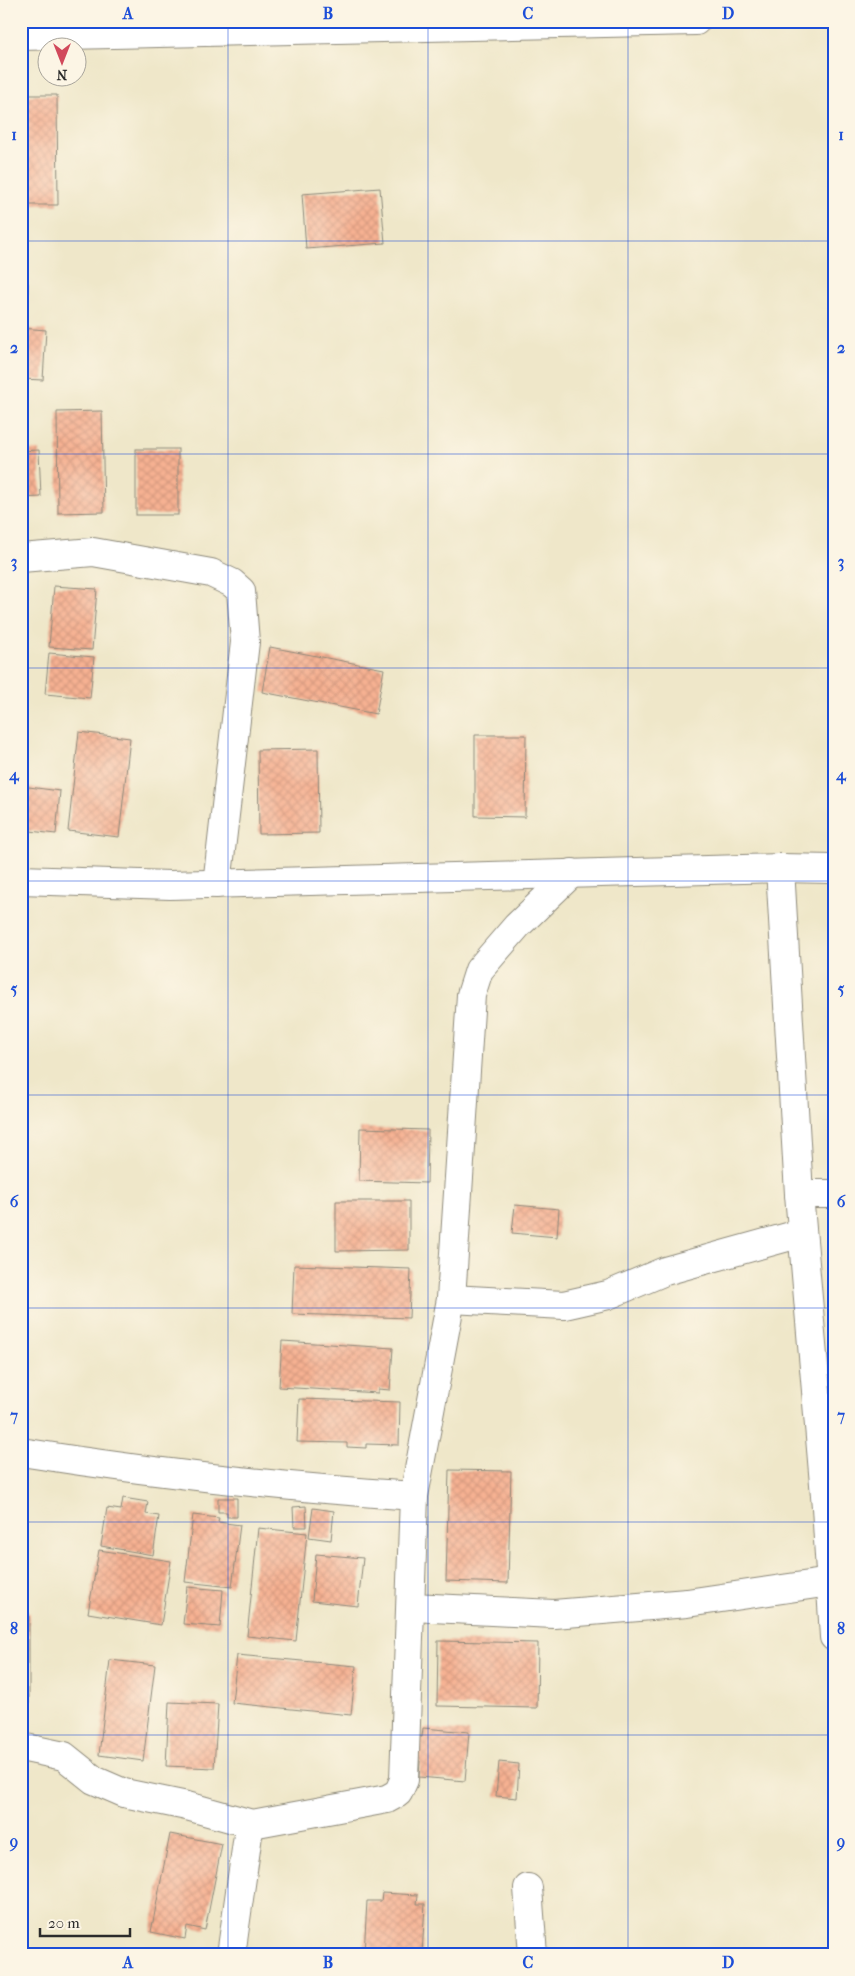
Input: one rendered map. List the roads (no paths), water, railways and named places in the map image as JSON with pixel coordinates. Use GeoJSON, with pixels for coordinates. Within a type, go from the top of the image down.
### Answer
{"type":"FeatureCollection","features":[{"type":"Feature","properties":{"kind":"street"},"geometry":{"type":"LineString","coordinates":[[21,36],[319,25],[696,21]]}},
{"type":"Feature","properties":{"kind":"street"},"geometry":{"type":"LineString","coordinates":[[21,558],[93,552],[211,573],[232,583],[241,591],[245,642],[217,884]]}},
{"type":"Feature","properties":{"kind":"street"},"geometry":{"type":"LineString","coordinates":[[21,880],[170,885],[780,868],[834,869]]}},
{"type":"Feature","properties":{"kind":"street"},"geometry":{"type":"LineString","coordinates":[[780,868],[802,1233],[830,1507],[830,1582],[834,1637]]}},
{"type":"Feature","properties":{"kind":"street"},"geometry":{"type":"LineString","coordinates":[[21,1747],[64,1756],[94,1780],[124,1793],[187,1806],[252,1824],[387,1799],[398,1793],[404,1780],[412,1607],[414,1496],[451,1299],[471,995],[479,970],[516,926],[572,874]]}},
{"type":"Feature","properties":{"kind":"street"},"geometry":{"type":"LineString","coordinates":[[799,1194],[834,1194]]}},
{"type":"Feature","properties":{"kind":"street"},"geometry":{"type":"LineString","coordinates":[[451,1299],[564,1305],[608,1295],[665,1271],[802,1233]]}},
{"type":"Feature","properties":{"kind":"street"},"geometry":{"type":"LineString","coordinates":[[21,1452],[135,1470],[337,1491],[414,1496]]}},
{"type":"Feature","properties":{"kind":"street"},"geometry":{"type":"LineString","coordinates":[[412,1607],[554,1614],[686,1603],[830,1582]]}},
{"type":"Feature","properties":{"kind":"street"},"geometry":{"type":"LineString","coordinates":[[231,1955],[248,1835],[252,1824]]}},
{"type":"Feature","properties":{"kind":"street"},"geometry":{"type":"LineString","coordinates":[[528,1888],[532,1955]]}}]}
